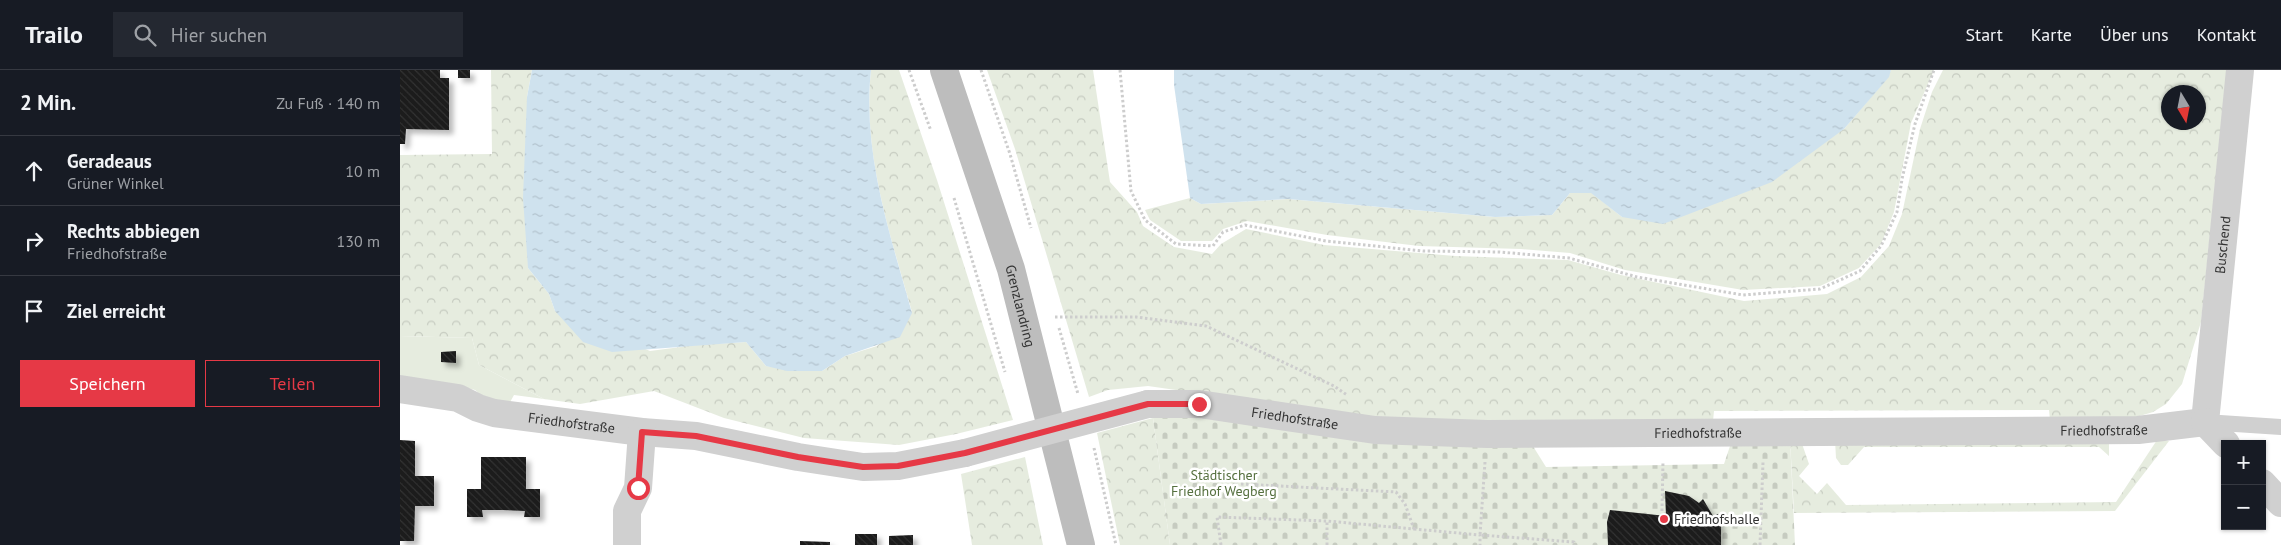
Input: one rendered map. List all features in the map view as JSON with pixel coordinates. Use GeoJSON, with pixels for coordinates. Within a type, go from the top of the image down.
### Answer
{"type":"FeatureCollection","features":[{"type":"Feature","properties":{"kind":"main road","name":"Grenzlandring"},"geometry":{"type":"LineString","coordinates":[[944,70],[1010,269],[1081,545]]}},
{"type":"Feature","properties":{"kind":"street","name":"Buschend"},"geometry":{"type":"LineString","coordinates":[[2205,422],[2240,70]]}},
{"type":"Feature","properties":{"kind":"street","name":"Friedhofstraße"},"geometry":{"type":"LineString","coordinates":[[400,389],[458,398],[478,408],[494,413],[642,432],[696,436],[798,457],[863,467],[898,466],[965,453],[1148,404],[1199,404],[1376,430],[1486,434],[2138,430],[2205,422]]}},
{"type":"Feature","properties":{"kind":"street"},"geometry":{"type":"LineString","coordinates":[[2205,422],[2222,440]]}},
{"type":"Feature","properties":{"kind":"street"},"geometry":{"type":"LineString","coordinates":[[626,545],[626,511],[638,488],[642,432]]}},
{"type":"Feature","properties":{"kind":"street"},"geometry":{"type":"LineString","coordinates":[[2264,485],[2281,503]]}},
{"type":"Feature","properties":{"kind":"lane"},"geometry":{"type":"LineString","coordinates":[[2205,422],[2281,427]]}},
{"type":"Feature","properties":{"kind":"path"},"geometry":{"type":"LineString","coordinates":[[910,70],[932,133]]}},
{"type":"Feature","properties":{"kind":"path"},"geometry":{"type":"LineString","coordinates":[[1120,70],[1131,191],[1145,220],[1176,244],[1213,246],[1224,232],[1245,225],[1326,241],[1423,251],[1500,252],[1569,258],[1637,276],[1743,295],[1820,289],[1860,271],[1881,246],[1898,212],[1902,179],[1914,124],[1934,70]]}},
{"type":"Feature","properties":{"kind":"path"},"geometry":{"type":"LineString","coordinates":[[954,197],[1006,378]]}},
{"type":"Feature","properties":{"kind":"path"},"geometry":{"type":"LineString","coordinates":[[1055,317],[1136,317],[1206,326],[1334,386],[1362,406],[1376,430]]}},
{"type":"Feature","properties":{"kind":"path"},"geometry":{"type":"LineString","coordinates":[[1760,545],[1764,431]]}},
{"type":"Feature","properties":{"kind":"path"},"geometry":{"type":"LineString","coordinates":[[1662,511],[1663,432]]}},
{"type":"Feature","properties":{"kind":"path"},"geometry":{"type":"LineString","coordinates":[[1480,545],[1486,434]]}},
{"type":"Feature","properties":{"kind":"path"},"geometry":{"type":"LineString","coordinates":[[1240,484],[1396,492],[1406,504],[1414,530]]}},
{"type":"Feature","properties":{"kind":"path"},"geometry":{"type":"LineString","coordinates":[[1221,545],[1217,517],[1327,520],[1414,530],[1574,542],[1574,545]]}},
{"type":"Feature","properties":{"kind":"path"},"geometry":{"type":"LineString","coordinates":[[1327,520],[1327,545]]}},
{"type":"Feature","properties":{"kind":"green space"},"geometry":{"type":"Polygon","coordinates":[[[491,70],[532,70],[527,97],[528,268],[549,294],[555,311],[650,351],[696,345],[746,342],[766,366],[822,371],[845,356],[877,346],[912,312],[880,192],[874,162],[869,101],[871,70],[899,70],[937,180],[1013,420],[899,445],[804,438],[724,418],[654,391],[580,404],[544,399],[479,365],[472,338],[400,336],[400,155],[492,154],[491,70]]]}},
{"type":"Feature","properties":{"kind":"green space"},"geometry":{"type":"Polygon","coordinates":[[[987,70],[1093,70],[1110,182],[1137,212],[1143,226],[1174,247],[1212,254],[1221,244],[1246,229],[1324,245],[1455,256],[1568,260],[1621,275],[1744,301],[1827,294],[1861,277],[1889,246],[1902,214],[1920,129],[1932,92],[1943,70],[2227,70],[2201,322],[2182,384],[2166,404],[2153,412],[2133,418],[2050,420],[2049,410],[1714,411],[1713,421],[1400,422],[1148,386],[1108,390],[1089,397],[1015,149],[987,70]]]}},
{"type":"Feature","properties":{"kind":"green space"},"geometry":{"type":"Polygon","coordinates":[[[1891,70],[1934,70],[1911,123],[1894,212],[1881,244],[1859,268],[1820,286],[1743,290],[1625,270],[1570,253],[1521,249],[1419,246],[1327,235],[1247,221],[1223,229],[1212,241],[1181,241],[1150,220],[1145,210],[1190,198],[1201,204],[1288,199],[1495,217],[1552,215],[1570,193],[1592,193],[1622,217],[1844,129],[1888,77],[1891,70]]]}},
{"type":"Feature","properties":{"kind":"green space"},"geometry":{"type":"Polygon","coordinates":[[[400,336],[472,338],[479,365],[544,399],[514,395],[509,404],[464,387],[400,377],[400,336]]]}},
{"type":"Feature","properties":{"kind":"green space","name":"Städtischer Friedhof Wegberg"},"geometry":{"type":"Polygon","coordinates":[[[1183,417],[1531,443],[1546,467],[1724,464],[1732,440],[1790,439],[1795,545],[1170,545],[1153,418],[1183,417]]]}},
{"type":"Feature","properties":{"kind":"green space"},"geometry":{"type":"Polygon","coordinates":[[[1153,418],[1170,545],[1120,545],[1097,433],[1153,418]]]}},
{"type":"Feature","properties":{"kind":"green space"},"geometry":{"type":"Polygon","coordinates":[[[1800,438],[1809,464],[1799,476],[1817,494],[1827,483],[1846,505],[2116,502],[2157,440],[2169,441],[2115,511],[1794,513],[1790,439],[1800,438]]]}},
{"type":"Feature","properties":{"kind":"green space"},"geometry":{"type":"Polygon","coordinates":[[[1835,440],[2109,442],[2109,456],[2099,447],[1864,447],[1848,465],[1841,465],[1836,458],[1835,440]]]}},
{"type":"Feature","properties":{"kind":"green space"},"geometry":{"type":"Polygon","coordinates":[[[1025,457],[1043,545],[972,545],[961,474],[1025,457]]]}},
{"type":"Feature","properties":{"kind":"water"},"geometry":{"type":"Polygon","coordinates":[[[532,70],[871,70],[869,101],[874,162],[887,223],[912,313],[900,337],[845,356],[822,371],[787,371],[766,366],[746,342],[612,352],[583,342],[555,311],[549,294],[528,268],[523,198],[527,97],[532,70]]]}},
{"type":"Feature","properties":{"kind":"water"},"geometry":{"type":"Polygon","coordinates":[[[1174,70],[1891,70],[1889,77],[1844,129],[1772,182],[1663,224],[1622,217],[1591,193],[1570,193],[1552,215],[1495,217],[1288,199],[1201,204],[1190,198],[1174,85],[1174,70]]]}},
{"type":"Feature","properties":{"kind":"building"},"geometry":{"type":"Polygon","coordinates":[[[400,70],[440,70],[440,78],[449,78],[449,130],[406,129],[405,144],[400,144],[400,70]]]}},
{"type":"Feature","properties":{"kind":"building"},"geometry":{"type":"Polygon","coordinates":[[[458,70],[470,70],[470,78],[458,78],[458,70]]]}},
{"type":"Feature","properties":{"kind":"building"},"geometry":{"type":"Polygon","coordinates":[[[456,351],[456,363],[441,362],[441,352],[456,351]]]}},
{"type":"Feature","properties":{"kind":"building"},"geometry":{"type":"Polygon","coordinates":[[[400,440],[415,441],[415,476],[434,476],[434,506],[415,506],[414,541],[400,541],[400,440]]]}},
{"type":"Feature","properties":{"kind":"building"},"geometry":{"type":"Polygon","coordinates":[[[481,457],[526,457],[526,489],[540,489],[540,517],[524,517],[525,511],[482,510],[483,517],[467,517],[467,489],[481,489],[481,457]]]}},
{"type":"Feature","properties":{"kind":"building","name":"Friedhofshalle"},"geometry":{"type":"Polygon","coordinates":[[[1665,491],[1689,496],[1699,503],[1703,499],[1713,516],[1718,514],[1721,527],[1721,545],[1608,545],[1607,522],[1610,510],[1666,516],[1665,491]]]}},
{"type":"Feature","properties":{"kind":"building"},"geometry":{"type":"Polygon","coordinates":[[[855,534],[877,534],[877,545],[855,545],[855,534]]]}},
{"type":"Feature","properties":{"kind":"building"},"geometry":{"type":"Polygon","coordinates":[[[913,535],[913,545],[889,545],[889,536],[913,535]]]}},
{"type":"Feature","properties":{"kind":"building"},"geometry":{"type":"Polygon","coordinates":[[[800,541],[830,542],[830,545],[800,545],[800,541]]]}},
{"type":"Feature","properties":{"kind":"place","name":"Friedhofshalle"},"geometry":{"type":"Point","coordinates":[1664,519]}},
{"type":"Feature","properties":{"kind":"route"},"geometry":{"type":"LineString","coordinates":[[638,488],[642,432],[696,436],[798,457],[863,467],[898,466],[965,453],[1148,404],[1164,402],[1199,404]]}}]}
